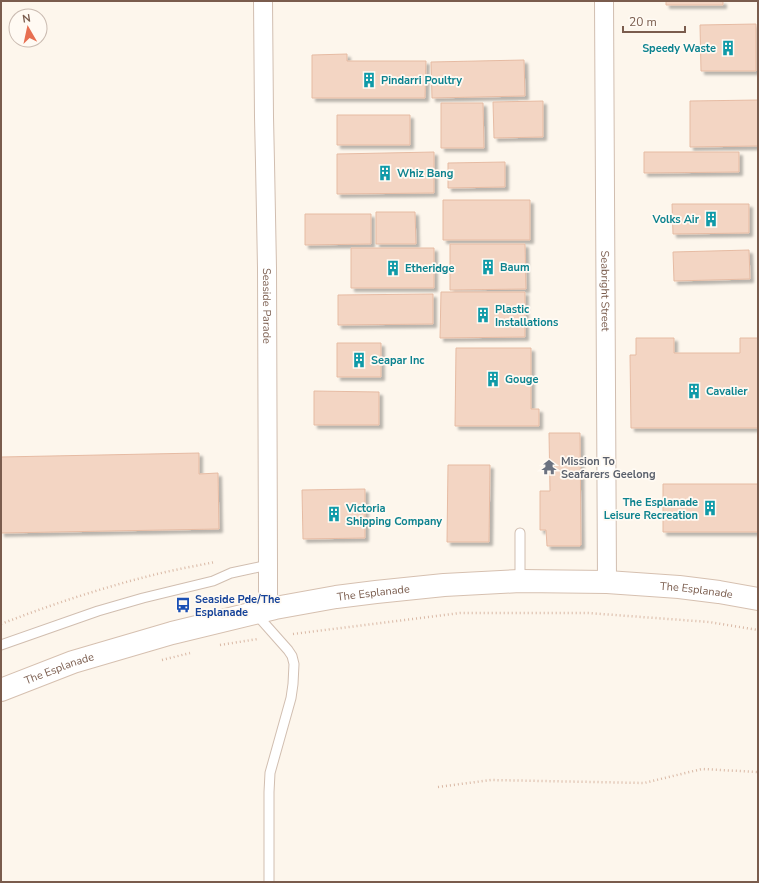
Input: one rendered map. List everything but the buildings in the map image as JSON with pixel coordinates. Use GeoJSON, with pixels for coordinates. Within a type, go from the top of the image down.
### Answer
{"type":"FeatureCollection","features":[{"type":"Feature","properties":{"kind":"street","name":"Seaside Parade"},"geometry":{"type":"LineString","coordinates":[[261,611],[268,565],[267,276],[263,1]]}},
{"type":"Feature","properties":{"kind":"street","name":"Seabright Street"},"geometry":{"type":"LineString","coordinates":[[604,1],[607,582]]}},
{"type":"Feature","properties":{"kind":"street","name":"The Esplanade"},"geometry":{"type":"LineString","coordinates":[[1,690],[73,662],[172,633],[261,611],[336,597],[376,592],[444,585],[520,581],[607,582],[679,586],[758,599]]}},
{"type":"Feature","properties":{"kind":"lane"},"geometry":{"type":"LineString","coordinates":[[520,533],[520,581]]}},
{"type":"Feature","properties":{"kind":"lane"},"geometry":{"type":"LineString","coordinates":[[1,645],[98,611],[208,582],[231,573],[268,565]]}},
{"type":"Feature","properties":{"kind":"lane"},"geometry":{"type":"LineString","coordinates":[[261,611],[276,637],[290,653],[294,664],[291,698],[270,773],[268,792],[269,882]]}},
{"type":"Feature","properties":{"kind":"path"},"geometry":{"type":"LineString","coordinates":[[213,646],[300,632],[460,613],[588,613],[709,622],[758,630]]}},
{"type":"Feature","properties":{"kind":"path"},"geometry":{"type":"LineString","coordinates":[[162,660],[191,652]]}},
{"type":"Feature","properties":{"kind":"path"},"geometry":{"type":"LineString","coordinates":[[438,787],[491,780],[644,783],[702,769],[758,772]]}},
{"type":"Feature","properties":{"kind":"place","name":"Speedy Waste"},"geometry":{"type":"Point","coordinates":[728,48]}},
{"type":"Feature","properties":{"kind":"place","name":"Pindarri Poultry"},"geometry":{"type":"Point","coordinates":[369,80]}},
{"type":"Feature","properties":{"kind":"place","name":"Whiz Bang"},"geometry":{"type":"Point","coordinates":[385,173]}},
{"type":"Feature","properties":{"kind":"place","name":"Volks Air"},"geometry":{"type":"Point","coordinates":[711,219]}},
{"type":"Feature","properties":{"kind":"place","name":"Baum"},"geometry":{"type":"Point","coordinates":[488,267]}},
{"type":"Feature","properties":{"kind":"place","name":"Etheridge"},"geometry":{"type":"Point","coordinates":[393,268]}},
{"type":"Feature","properties":{"kind":"place","name":"Plastic Installations"},"geometry":{"type":"Point","coordinates":[483,315]}},
{"type":"Feature","properties":{"kind":"place","name":"Seapar Inc"},"geometry":{"type":"Point","coordinates":[359,360]}},
{"type":"Feature","properties":{"kind":"place","name":"Gouge"},"geometry":{"type":"Point","coordinates":[493,379]}},
{"type":"Feature","properties":{"kind":"place","name":"Cavalier"},"geometry":{"type":"Point","coordinates":[694,391]}},
{"type":"Feature","properties":{"kind":"place","name":"Mission To Seafarers Geelong"},"geometry":{"type":"Point","coordinates":[549,467]}},
{"type":"Feature","properties":{"kind":"place","name":"The Esplanade Leisure Recreation"},"geometry":{"type":"Point","coordinates":[710,508]}},
{"type":"Feature","properties":{"kind":"place","name":"Victoria Shipping Company"},"geometry":{"type":"Point","coordinates":[334,514]}},
{"type":"Feature","properties":{"kind":"place","name":"Seaside Pde/The Esplanade"},"geometry":{"type":"Point","coordinates":[183,605]}}]}
